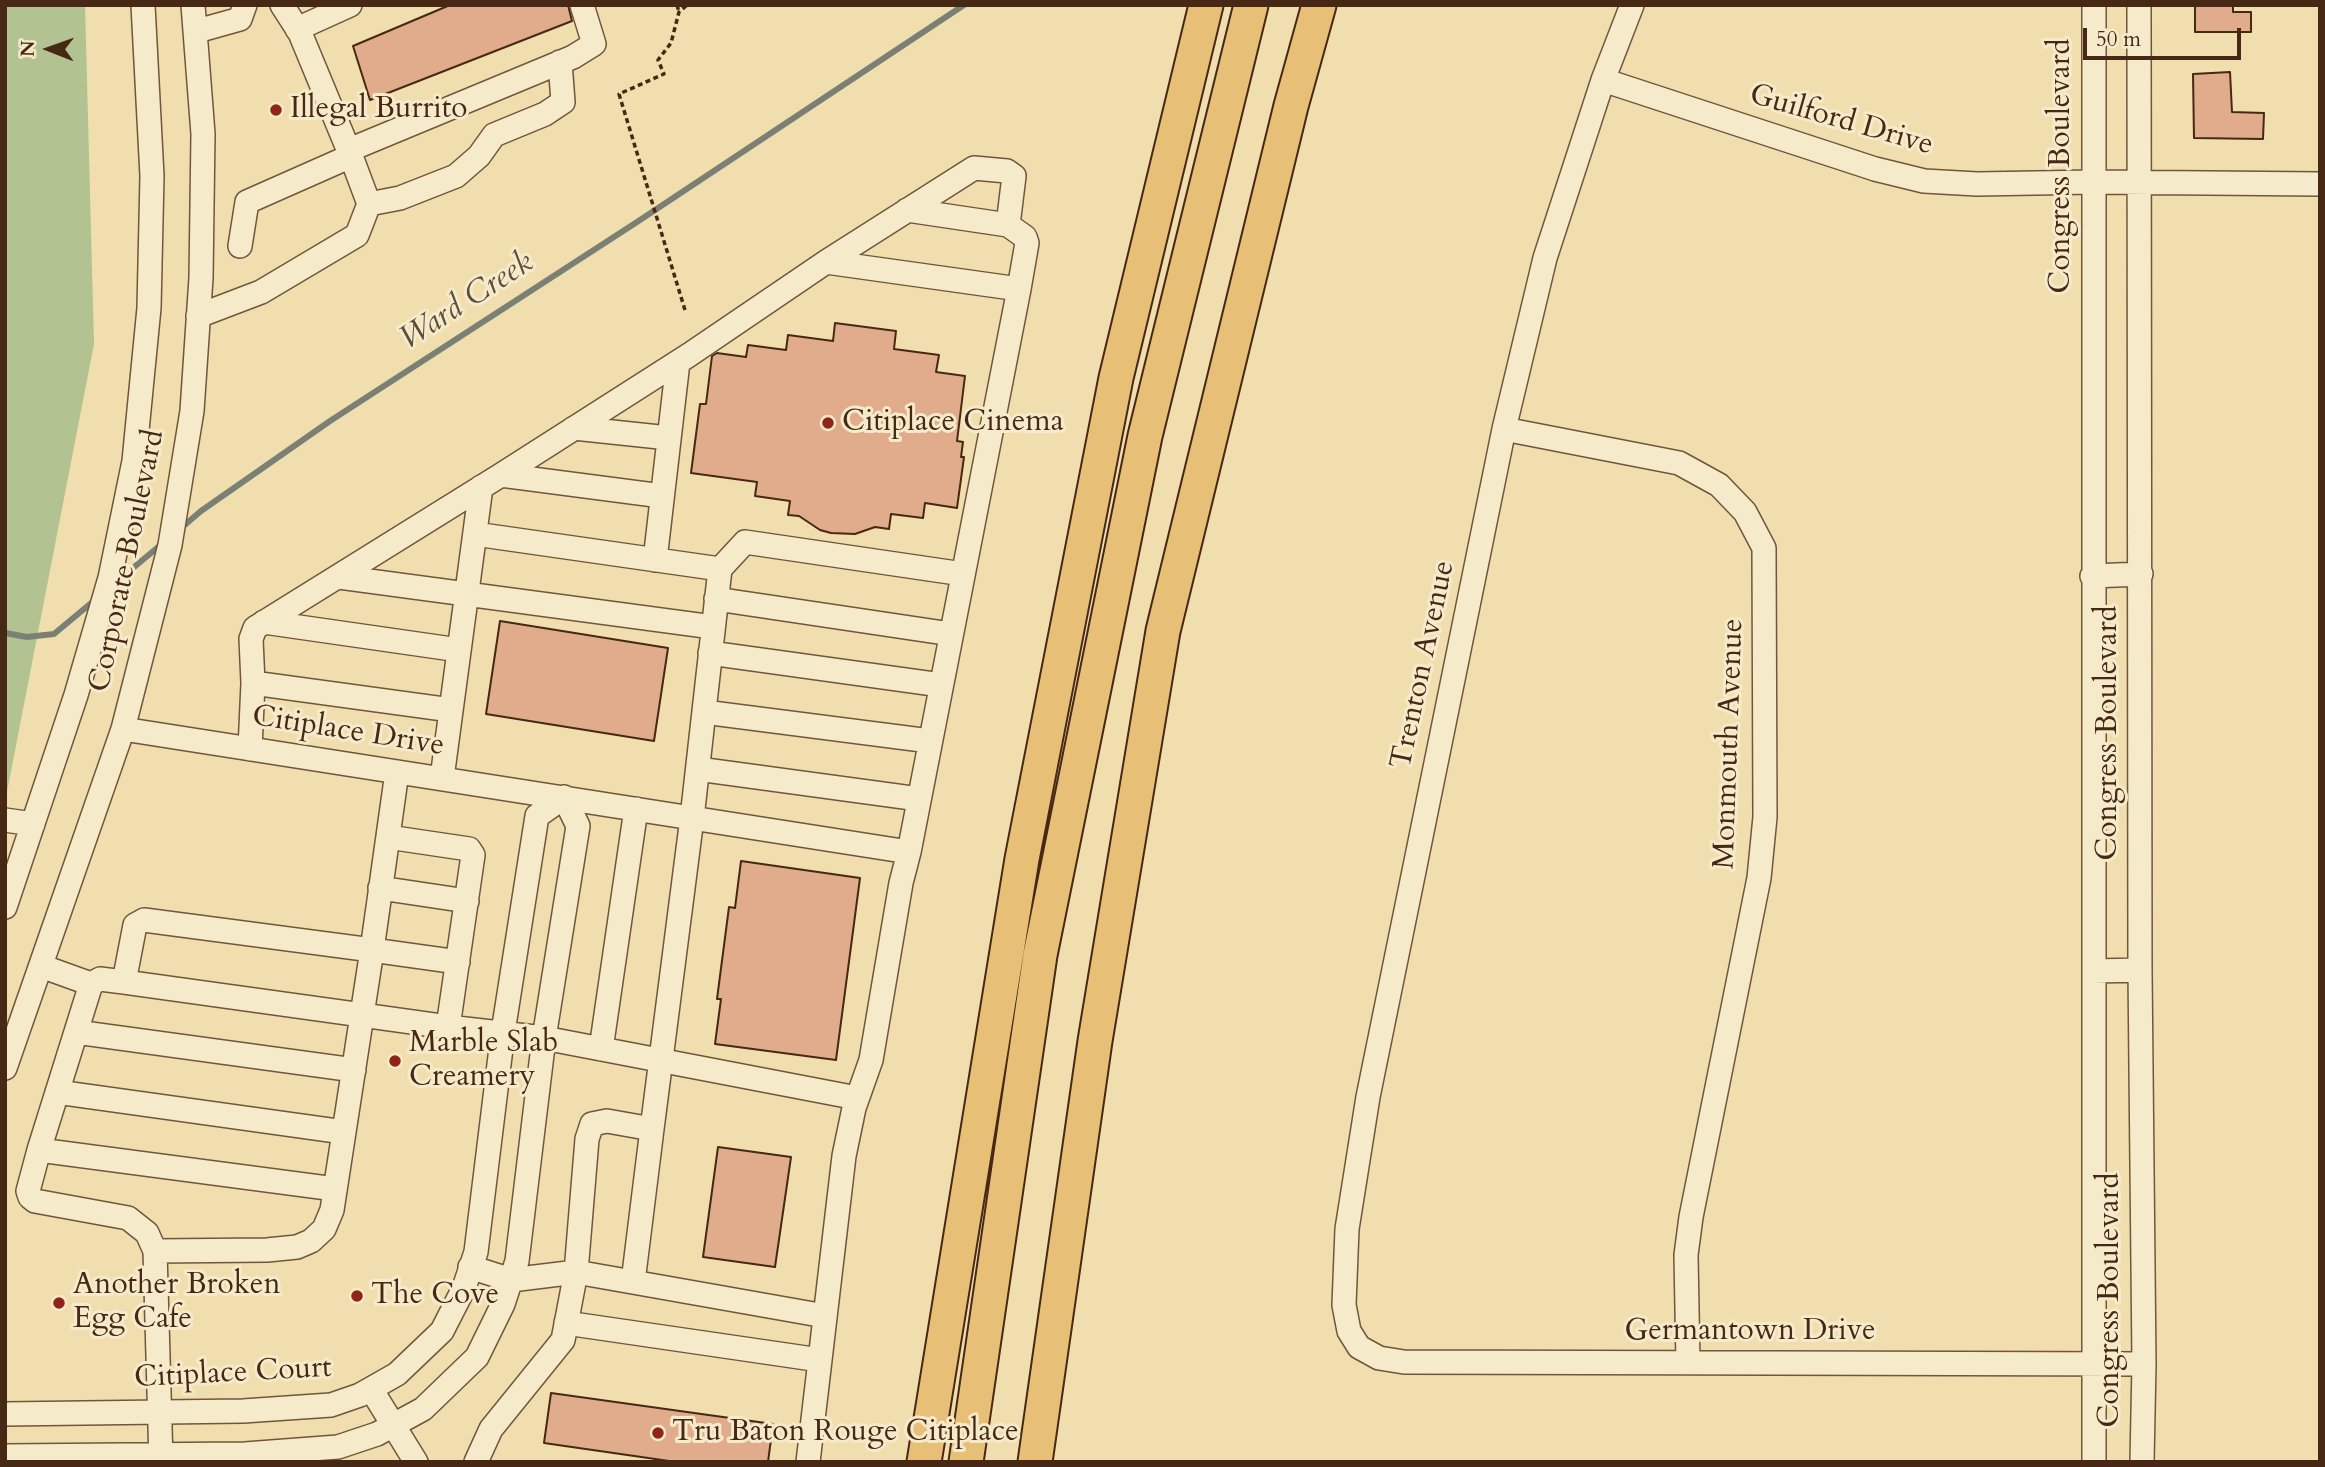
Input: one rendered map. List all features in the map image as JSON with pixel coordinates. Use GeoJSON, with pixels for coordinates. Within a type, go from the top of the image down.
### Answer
{"type":"FeatureCollection","features":[{"type":"Feature","properties":{"kind":"highway"},"geometry":{"type":"LineString","coordinates":[[924,1462],[1024,846],[1115,378],[1206,5]]}},
{"type":"Feature","properties":{"kind":"highway"},"geometry":{"type":"LineString","coordinates":[[966,1462],[1041,955],[1144,436],[1251,5]]}},
{"type":"Feature","properties":{"kind":"highway"},"geometry":{"type":"LineString","coordinates":[[1035,1462],[1094,1041],[1163,631],[1291,106],[1320,5]]}},
{"type":"Feature","properties":{"kind":"street","name":"Corporate Boulevard"},"geometry":{"type":"LineString","coordinates":[[5,907],[76,695],[110,578],[134,461],[149,309],[152,176],[143,5]]}},
{"type":"Feature","properties":{"kind":"street"},"geometry":{"type":"LineString","coordinates":[[197,31],[240,19],[245,5]]}},
{"type":"Feature","properties":{"kind":"street"},"geometry":{"type":"LineString","coordinates":[[198,316],[261,292],[357,235],[369,204],[297,29],[282,5]]}},
{"type":"Feature","properties":{"kind":"street"},"geometry":{"type":"LineString","coordinates":[[297,29],[350,5]]}},
{"type":"Feature","properties":{"kind":"street"},"geometry":{"type":"LineString","coordinates":[[240,246],[247,202],[350,153],[560,62],[594,44],[582,5]]}},
{"type":"Feature","properties":{"kind":"street","name":"Trenton Avenue"},"geometry":{"type":"LineString","coordinates":[[1359,1347],[1349,1331],[1344,1305],[1347,1229],[1366,1110],[1504,429],[1545,258],[1603,80],[1632,5]]}},
{"type":"Feature","properties":{"kind":"street","name":"Congress Boulevard"},"geometry":{"type":"LineString","coordinates":[[2094,5],[2094,1462]]}},
{"type":"Feature","properties":{"kind":"street","name":"Congress Boulevard"},"geometry":{"type":"LineString","coordinates":[[2140,5],[2140,970],[2144,1364],[2141,1462]]}},
{"type":"Feature","properties":{"kind":"street","name":"Corporate Boulevard"},"geometry":{"type":"LineString","coordinates":[[5,1068],[123,729],[170,545],[192,411],[198,316],[203,134],[196,6]]}},
{"type":"Feature","properties":{"kind":"street"},"geometry":{"type":"LineString","coordinates":[[369,204],[400,198],[456,176],[479,156],[494,135],[545,114],[564,102],[560,62]]}},
{"type":"Feature","properties":{"kind":"street","name":"Guilford Drive"},"geometry":{"type":"LineString","coordinates":[[1603,80],[1875,169],[1924,181],[1978,184],[2320,184]]}},
{"type":"Feature","properties":{"kind":"street"},"geometry":{"type":"LineString","coordinates":[[250,749],[253,683],[251,639],[255,628],[678,362],[826,262],[974,168],[1007,171],[1014,176],[1008,225]]}},
{"type":"Feature","properties":{"kind":"street"},"geometry":{"type":"LineString","coordinates":[[808,1462],[844,1156],[858,1098],[871,1060],[901,883],[1027,243],[1025,237],[1008,225],[907,210]]}},
{"type":"Feature","properties":{"kind":"street"},"geometry":{"type":"LineString","coordinates":[[826,262],[1019,289]]}},
{"type":"Feature","properties":{"kind":"street"},"geometry":{"type":"LineString","coordinates":[[655,560],[678,362]]}},
{"type":"Feature","properties":{"kind":"street"},"geometry":{"type":"LineString","coordinates":[[574,428],[669,438]]}},
{"type":"Feature","properties":{"kind":"street","name":"Monmouth Avenue"},"geometry":{"type":"LineString","coordinates":[[1504,429],[1679,463],[1719,485],[1745,512],[1764,548],[1765,817],[1759,878],[1691,1217],[1686,1255],[1688,1363]]}},
{"type":"Feature","properties":{"kind":"street"},"geometry":{"type":"LineString","coordinates":[[501,475],[662,496]]}},
{"type":"Feature","properties":{"kind":"street"},"geometry":{"type":"LineString","coordinates":[[442,778],[481,487]]}},
{"type":"Feature","properties":{"kind":"street"},"geometry":{"type":"LineString","coordinates":[[475,534],[720,569]]}},
{"type":"Feature","properties":{"kind":"street"},"geometry":{"type":"LineString","coordinates":[[633,1282],[698,769],[720,569],[745,542],[963,573]]}},
{"type":"Feature","properties":{"kind":"street"},"geometry":{"type":"LineString","coordinates":[[2092,576],[2141,574]]}},
{"type":"Feature","properties":{"kind":"street"},"geometry":{"type":"LineString","coordinates":[[339,577],[713,627]]}},
{"type":"Feature","properties":{"kind":"street"},"geometry":{"type":"LineString","coordinates":[[716,600],[951,634]]}},
{"type":"Feature","properties":{"kind":"street"},"geometry":{"type":"LineString","coordinates":[[264,622],[459,650]]}},
{"type":"Feature","properties":{"kind":"street"},"geometry":{"type":"LineString","coordinates":[[710,653],[941,685]]}},
{"type":"Feature","properties":{"kind":"street"},"geometry":{"type":"LineString","coordinates":[[253,683],[451,710]]}},
{"type":"Feature","properties":{"kind":"street"},"geometry":{"type":"LineString","coordinates":[[704,712],[930,741]]}},
{"type":"Feature","properties":{"kind":"street","name":"Citiplace Drive"},"geometry":{"type":"LineString","coordinates":[[123,729],[909,852]]}},
{"type":"Feature","properties":{"kind":"street"},"geometry":{"type":"LineString","coordinates":[[698,769],[919,799]]}},
{"type":"Feature","properties":{"kind":"street"},"geometry":{"type":"LineString","coordinates":[[155,1251],[267,1250],[297,1247],[311,1241],[324,1229],[332,1210],[397,772]]}},
{"type":"Feature","properties":{"kind":"street"},"geometry":{"type":"LineString","coordinates":[[5,1456],[161,1458],[338,1447],[377,1434],[423,1409],[477,1357],[503,1304],[517,1261],[544,1038],[578,826],[564,797]]}},
{"type":"Feature","properties":{"kind":"street","name":"Citiplace Court"},"geometry":{"type":"LineString","coordinates":[[5,1414],[243,1411],[331,1405],[360,1395],[397,1374],[442,1331],[464,1288],[476,1252],[502,1032],[537,816],[564,797]]}},
{"type":"Feature","properties":{"kind":"street"},"geometry":{"type":"LineString","coordinates":[[601,1049],[636,809]]}},
{"type":"Feature","properties":{"kind":"street"},"geometry":{"type":"LineString","coordinates":[[5,820],[33,824]]}},
{"type":"Feature","properties":{"kind":"street"},"geometry":{"type":"LineString","coordinates":[[388,837],[472,850],[449,1027]]}},
{"type":"Feature","properties":{"kind":"street"},"geometry":{"type":"LineString","coordinates":[[380,888],[467,901]]}},
{"type":"Feature","properties":{"kind":"street"},"geometry":{"type":"LineString","coordinates":[[124,982],[135,925],[145,920],[458,962]]}},
{"type":"Feature","properties":{"kind":"street"},"geometry":{"type":"LineString","coordinates":[[41,966],[91,984]]}},
{"type":"Feature","properties":{"kind":"street"},"geometry":{"type":"LineString","coordinates":[[2094,971],[2140,970]]}},
{"type":"Feature","properties":{"kind":"street"},"geometry":{"type":"LineString","coordinates":[[161,1458],[155,1251],[147,1233],[128,1218],[35,1201],[28,1191],[91,984],[100,979],[544,1038],[858,1098]]}},
{"type":"Feature","properties":{"kind":"street"},"geometry":{"type":"LineString","coordinates":[[76,1032],[354,1070]]}},
{"type":"Feature","properties":{"kind":"street"},"geometry":{"type":"LineString","coordinates":[[57,1092],[344,1132]]}},
{"type":"Feature","properties":{"kind":"street"},"geometry":{"type":"LineString","coordinates":[[476,1462],[491,1429],[564,1340],[576,1272],[587,1139],[592,1124],[607,1121],[652,1129]]}},
{"type":"Feature","properties":{"kind":"street"},"geometry":{"type":"LineString","coordinates":[[39,1150],[335,1189]]}},
{"type":"Feature","properties":{"kind":"street"},"geometry":{"type":"LineString","coordinates":[[470,1267],[511,1280],[576,1272],[825,1316]]}},
{"type":"Feature","properties":{"kind":"street"},"geometry":{"type":"LineString","coordinates":[[566,1323],[820,1360]]}},
{"type":"Feature","properties":{"kind":"street","name":"Germantown Drive"},"geometry":{"type":"LineString","coordinates":[[1359,1347],[1380,1357],[1404,1363],[2144,1364]]}},
{"type":"Feature","properties":{"kind":"street"},"geometry":{"type":"LineString","coordinates":[[371,1389],[416,1462]]}},
{"type":"Feature","properties":{"kind":"path"},"geometry":{"type":"LineString","coordinates":[[677,5],[679,12],[671,43],[658,60],[664,74],[619,94],[685,310]]}},
{"type":"Feature","properties":{"kind":"path"},"geometry":{"type":"LineString","coordinates":[[679,12],[687,5]]}},
{"type":"Feature","properties":{"kind":"green space"},"geometry":{"type":"Polygon","coordinates":[[[5,5],[85,5],[94,344],[5,802],[5,5]]]}},
{"type":"Feature","properties":{"kind":"building"},"geometry":{"type":"Polygon","coordinates":[[[450,5],[568,5],[572,21],[370,100],[353,46],[450,5]]]}},
{"type":"Feature","properties":{"kind":"building"},"geometry":{"type":"Polygon","coordinates":[[[2195,5],[2233,5],[2233,12],[2251,12],[2251,32],[2195,32],[2195,5]]]}},
{"type":"Feature","properties":{"kind":"building"},"geometry":{"type":"Polygon","coordinates":[[[2230,72],[2232,112],[2264,113],[2263,139],[2194,138],[2193,74],[2230,72]]]}},
{"type":"Feature","properties":{"kind":"building","name":"Citiplace Cinema"},"geometry":{"type":"Polygon","coordinates":[[[835,323],[896,331],[894,349],[939,355],[936,372],[965,376],[957,441],[963,442],[961,457],[964,457],[957,508],[925,503],[923,518],[891,514],[889,529],[875,527],[855,534],[831,533],[820,530],[799,516],[788,515],[790,501],[755,496],[757,482],[691,473],[700,404],[706,404],[712,356],[717,353],[746,357],[748,345],[786,350],[788,335],[833,341],[835,323]]]}},
{"type":"Feature","properties":{"kind":"building"},"geometry":{"type":"Polygon","coordinates":[[[500,621],[668,648],[654,741],[486,714],[500,621]]]}},
{"type":"Feature","properties":{"kind":"building"},"geometry":{"type":"Polygon","coordinates":[[[741,861],[860,878],[836,1060],[715,1044],[721,999],[717,999],[729,907],[735,908],[741,861]]]}},
{"type":"Feature","properties":{"kind":"building"},"geometry":{"type":"Polygon","coordinates":[[[718,1147],[791,1157],[775,1267],[703,1257],[718,1147]]]}},
{"type":"Feature","properties":{"kind":"building","name":"Tru Baton Rouge Citiplace"},"geometry":{"type":"Polygon","coordinates":[[[551,1393],[773,1424],[768,1462],[676,1462],[544,1443],[551,1393]]]}},
{"type":"Feature","properties":{"kind":"waterway","name":"Ward Creek"},"geometry":{"type":"LineString","coordinates":[[180,529],[201,511],[330,421],[964,5]]}},
{"type":"Feature","properties":{"kind":"waterway","name":"Ward Creek"},"geometry":{"type":"LineString","coordinates":[[115,583],[163,543]]}},
{"type":"Feature","properties":{"kind":"waterway","name":"Ward Creek"},"geometry":{"type":"LineString","coordinates":[[5,633],[27,637],[54,634],[96,599]]}},
{"type":"Feature","properties":{"kind":"place","name":"Illegal Burrito"},"geometry":{"type":"Point","coordinates":[276,110]}},
{"type":"Feature","properties":{"kind":"place","name":"Citiplace Cinema"},"geometry":{"type":"Point","coordinates":[828,423]}},
{"type":"Feature","properties":{"kind":"place","name":"Marble Slab Creamery"},"geometry":{"type":"Point","coordinates":[395,1061]}},
{"type":"Feature","properties":{"kind":"place","name":"The Cove"},"geometry":{"type":"Point","coordinates":[357,1296]}},
{"type":"Feature","properties":{"kind":"place","name":"Another Broken Egg Cafe"},"geometry":{"type":"Point","coordinates":[59,1303]}},
{"type":"Feature","properties":{"kind":"place","name":"Tru Baton Rouge Citiplace"},"geometry":{"type":"Point","coordinates":[658,1433]}}]}
